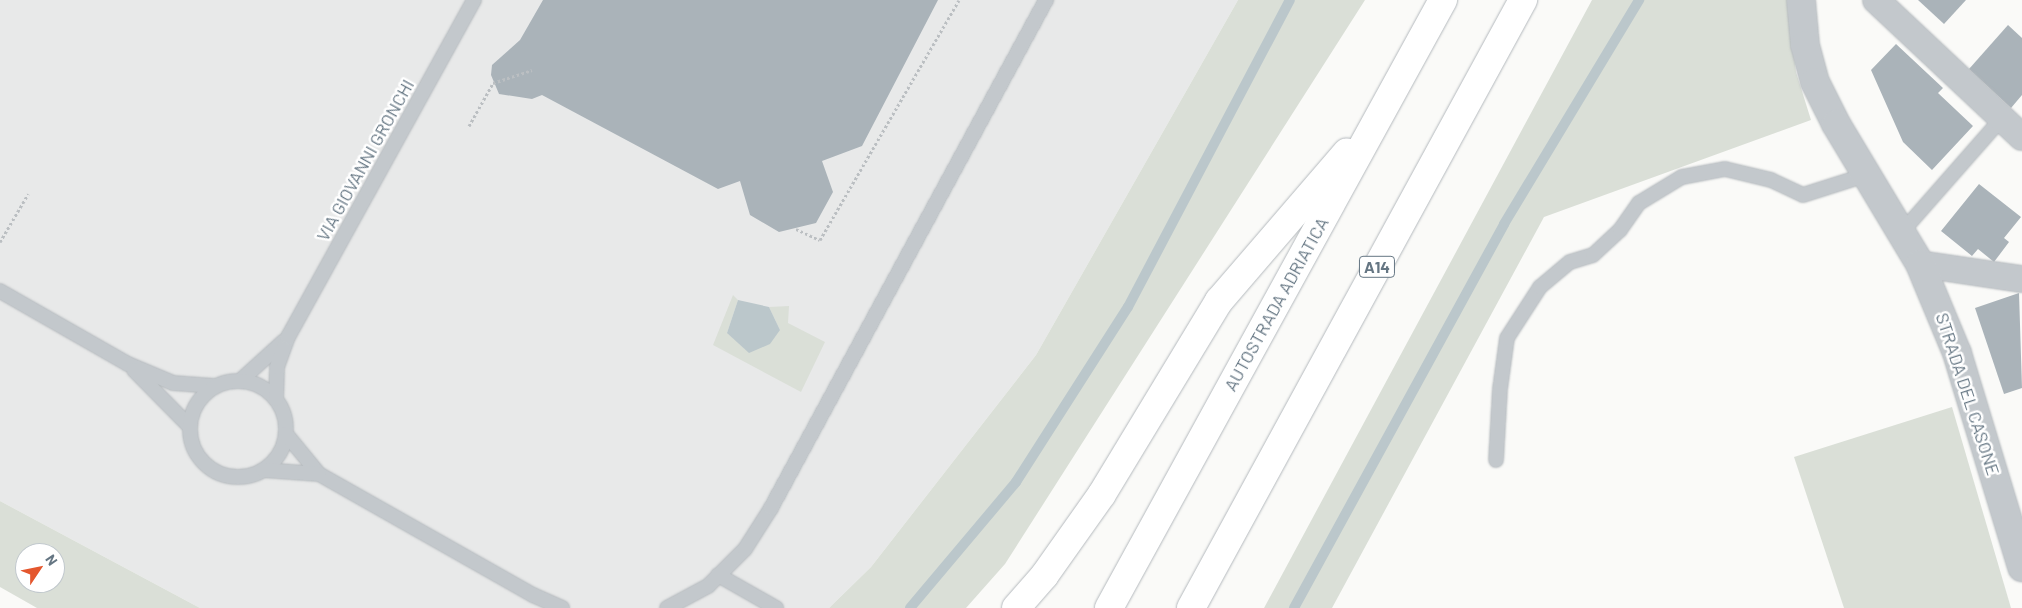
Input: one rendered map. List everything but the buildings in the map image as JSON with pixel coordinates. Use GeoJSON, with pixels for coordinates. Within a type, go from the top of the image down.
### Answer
{"type":"FeatureCollection","features":[{"type":"Feature","properties":{"kind":"highway","name":"AUTOSTRADA ADRIATICA"},"geometry":{"type":"LineString","coordinates":[[1109,608],[1443,0]]}},
{"type":"Feature","properties":{"kind":"highway","name":"A14"},"geometry":{"type":"LineString","coordinates":[[1191,608],[1523,0]]}},
{"type":"Feature","properties":{"kind":"highway"},"geometry":{"type":"LineString","coordinates":[[1016,608],[1044,576],[1102,494],[1219,301],[1384,109]]}},
{"type":"Feature","properties":{"kind":"street","name":"STRADA DEL CASONE"},"geometry":{"type":"LineString","coordinates":[[1801,0],[1810,64],[1836,124],[1920,264],[1957,353],[2022,567]]}},
{"type":"Feature","properties":{"kind":"street","name":"STRADA DEL CASONE"},"geometry":{"type":"LineString","coordinates":[[1813,0],[1816,46],[1836,124]]}},
{"type":"Feature","properties":{"kind":"street"},"geometry":{"type":"LineString","coordinates":[[1876,0],[2022,138]]}},
{"type":"Feature","properties":{"kind":"street"},"geometry":{"type":"LineString","coordinates":[[1920,264],[2022,279]]}},
{"type":"Feature","properties":{"kind":"lane","name":"VIA GIOVANNI GRONCHI"},"geometry":{"type":"LineString","coordinates":[[276,398],[277,367],[288,337],[474,0]]}},
{"type":"Feature","properties":{"kind":"lane"},"geometry":{"type":"LineString","coordinates":[[667,608],[708,586],[745,549],[771,508],[1046,0]]}},
{"type":"Feature","properties":{"kind":"lane"},"geometry":{"type":"LineString","coordinates":[[1901,233],[2002,118]]}},
{"type":"Feature","properties":{"kind":"lane"},"geometry":{"type":"LineString","coordinates":[[1496,460],[1500,388],[1507,338],[1540,287],[1570,262],[1593,255],[1620,230],[1639,203],[1682,178],[1725,169],[1771,180],[1803,195],[1866,175]]}},
{"type":"Feature","properties":{"kind":"lane"},"geometry":{"type":"LineString","coordinates":[[0,291],[128,364],[173,383],[214,386],[241,380],[266,389],[276,398],[282,409],[286,434],[319,474],[533,596],[562,608]]}},
{"type":"Feature","properties":{"kind":"lane","name":"VIA GIOVANNI GRONCHI"},"geometry":{"type":"LineString","coordinates":[[241,380],[264,362],[288,337]]}},
{"type":"Feature","properties":{"kind":"lane"},"geometry":{"type":"LineString","coordinates":[[128,364],[189,426]]}},
{"type":"Feature","properties":{"kind":"lane"},"geometry":{"type":"LineString","coordinates":[[214,386],[193,410],[189,426],[196,454],[218,473],[233,477],[263,470],[319,474]]}},
{"type":"Feature","properties":{"kind":"lane"},"geometry":{"type":"LineString","coordinates":[[263,470],[275,461],[286,434]]}},
{"type":"Feature","properties":{"kind":"lane"},"geometry":{"type":"LineString","coordinates":[[718,575],[776,608]]}},
{"type":"Feature","properties":{"kind":"path"},"geometry":{"type":"LineString","coordinates":[[796,228],[820,240],[959,0]]}},
{"type":"Feature","properties":{"kind":"path"},"geometry":{"type":"LineString","coordinates":[[469,126],[493,83],[532,70]]}},
{"type":"Feature","properties":{"kind":"path"},"geometry":{"type":"LineString","coordinates":[[0,242],[28,194]]}},
{"type":"Feature","properties":{"kind":"shaded area"},"geometry":{"type":"Polygon","coordinates":[[[0,0],[1238,0],[1036,355],[871,567],[829,608],[200,608],[0,501],[0,0]]]}},
{"type":"Feature","properties":{"kind":"shaded area"},"geometry":{"type":"Polygon","coordinates":[[[1238,0],[1365,0],[1005,564],[966,608],[829,608],[871,567],[1036,355],[1238,0]]]}},
{"type":"Feature","properties":{"kind":"shaded area"},"geometry":{"type":"Polygon","coordinates":[[[1592,0],[1787,0],[1796,72],[1811,120],[1544,217],[1332,608],[1264,608],[1592,0]]]}},
{"type":"Feature","properties":{"kind":"shaded area"},"geometry":{"type":"Polygon","coordinates":[[[733,295],[738,300],[727,333],[780,330],[769,307],[789,306],[788,323],[825,342],[801,392],[713,345],[733,295]]]}},
{"type":"Feature","properties":{"kind":"shaded area"},"geometry":{"type":"Polygon","coordinates":[[[738,300],[769,307],[780,330],[770,344],[749,353],[727,333],[738,300]]]}},
{"type":"Feature","properties":{"kind":"shaded area"},"geometry":{"type":"Polygon","coordinates":[[[1952,407],[2011,608],[1844,608],[1794,457],[1952,407]]]}},
{"type":"Feature","properties":{"kind":"shaded area"},"geometry":{"type":"Polygon","coordinates":[[[0,501],[200,608],[37,608],[0,587],[0,501]]]}},
{"type":"Feature","properties":{"kind":"waterway"},"geometry":{"type":"LineString","coordinates":[[910,608],[1016,482],[1128,307],[1290,0]]}},
{"type":"Feature","properties":{"kind":"waterway"},"geometry":{"type":"LineString","coordinates":[[1294,608],[1504,224],[1639,0]]}}]}
